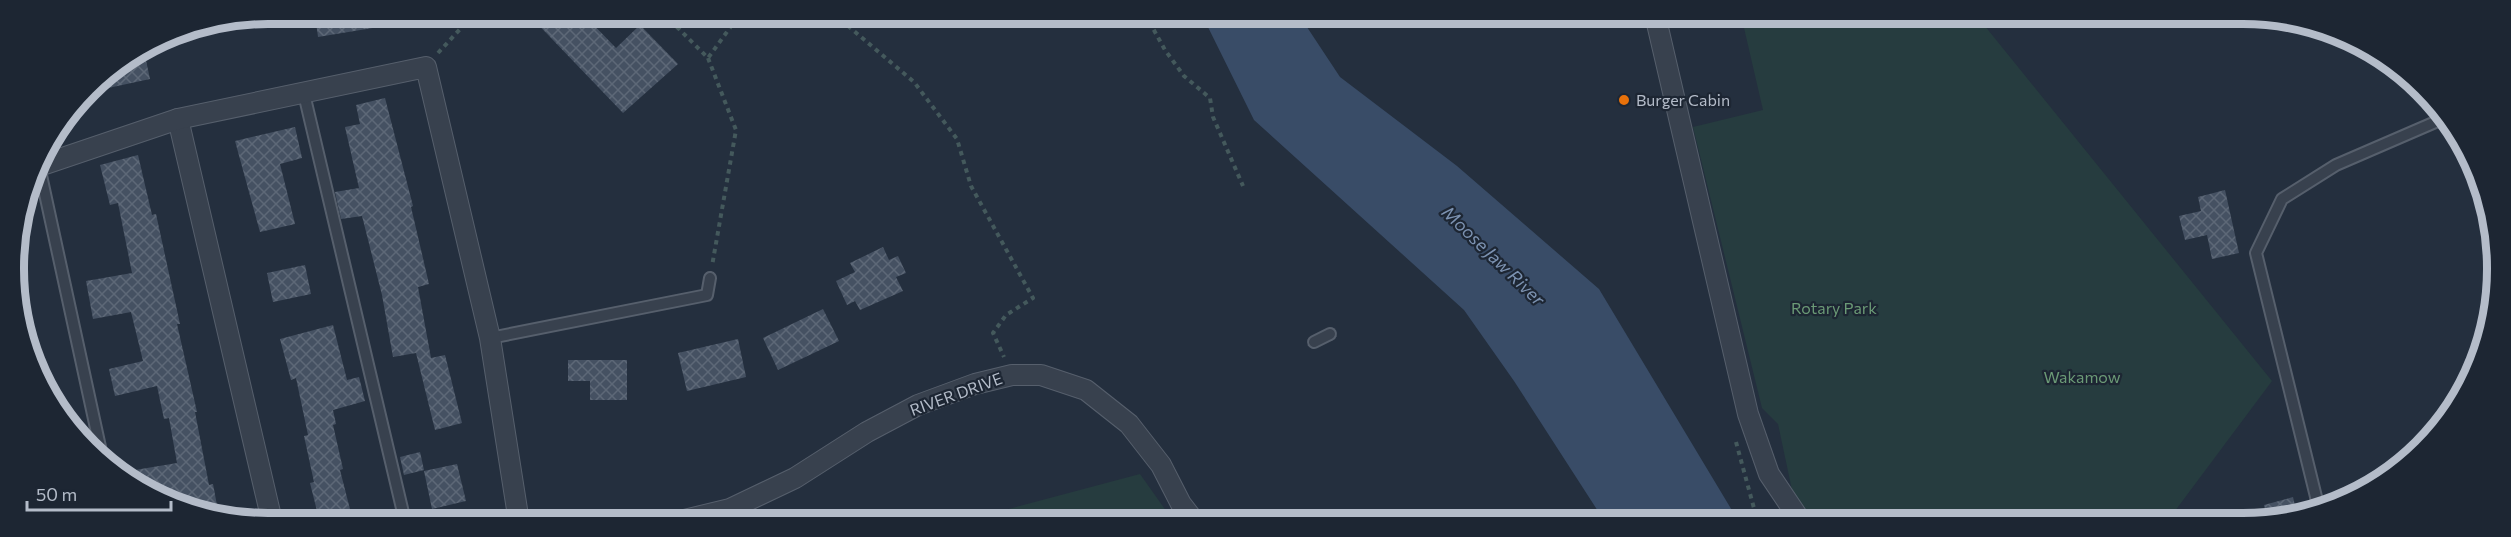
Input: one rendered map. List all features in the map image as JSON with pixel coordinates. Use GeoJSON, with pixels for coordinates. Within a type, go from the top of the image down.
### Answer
{"type":"FeatureCollection","features":[{"type":"Feature","properties":{"kind":"street"},"geometry":{"type":"LineString","coordinates":[[1657,24],[1748,414],[1769,474],[1795,513]]}},
{"type":"Feature","properties":{"kind":"street"},"geometry":{"type":"LineString","coordinates":[[48,163],[178,119],[426,67],[490,338],[518,513]]}},
{"type":"Feature","properties":{"kind":"street"},"geometry":{"type":"LineString","coordinates":[[178,119],[270,513]]}},
{"type":"Feature","properties":{"kind":"street","name":"RIVER DRIVE"},"geometry":{"type":"LineString","coordinates":[[713,513],[730,509],[795,478],[867,432],[918,405],[975,384],[1011,375],[1041,375],[1086,390],[1112,410],[1129,424],[1161,465],[1180,504],[1188,513]]}},
{"type":"Feature","properties":{"kind":"lane"},"geometry":{"type":"LineString","coordinates":[[304,94],[403,513]]}},
{"type":"Feature","properties":{"kind":"lane"},"geometry":{"type":"LineString","coordinates":[[2317,501],[2256,253],[2282,199],[2336,165],[2437,121]]}},
{"type":"Feature","properties":{"kind":"lane"},"geometry":{"type":"LineString","coordinates":[[42,178],[100,445]]}},
{"type":"Feature","properties":{"kind":"lane"},"geometry":{"type":"LineString","coordinates":[[490,338],[707,295],[710,278]]}},
{"type":"Feature","properties":{"kind":"lane"},"geometry":{"type":"LineString","coordinates":[[1314,342],[1330,334]]}},
{"type":"Feature","properties":{"kind":"path"},"geometry":{"type":"LineString","coordinates":[[426,67],[465,24]]}},
{"type":"Feature","properties":{"kind":"path"},"geometry":{"type":"LineString","coordinates":[[674,24],[708,58],[736,130],[710,278]]}},
{"type":"Feature","properties":{"kind":"path"},"geometry":{"type":"LineString","coordinates":[[708,58],[733,24]]}},
{"type":"Feature","properties":{"kind":"path"},"geometry":{"type":"LineString","coordinates":[[846,24],[914,82],[957,139],[971,186],[1033,298],[1006,315],[993,333],[1011,375]]}},
{"type":"Feature","properties":{"kind":"path"},"geometry":{"type":"LineString","coordinates":[[1151,24],[1165,50],[1184,76],[1210,98],[1213,117],[1243,186]]}},
{"type":"Feature","properties":{"kind":"green space","name":"Wakamow"},"geometry":{"type":"Polygon","coordinates":[[[1743,24],[1983,24],[2272,381],[2173,513],[1797,513],[1778,424],[1762,408],[1693,127],[1763,110],[1743,24]]]}},
{"type":"Feature","properties":{"kind":"green space"},"geometry":{"type":"Polygon","coordinates":[[[1140,474],[1168,513],[994,513],[1140,474]]]}},
{"type":"Feature","properties":{"kind":"water","name":"Moose Jaw River"},"geometry":{"type":"Polygon","coordinates":[[[1206,24],[1305,24],[1340,77],[1457,166],[1599,289],[1733,513],[1599,513],[1514,381],[1464,310],[1254,120],[1206,24]]]}},
{"type":"Feature","properties":{"kind":"building"},"geometry":{"type":"Polygon","coordinates":[[[316,24],[397,24],[318,37],[316,24]]]}},
{"type":"Feature","properties":{"kind":"building"},"geometry":{"type":"Polygon","coordinates":[[[538,24],[593,24],[616,48],[640,25],[678,64],[623,113],[538,24]]]}},
{"type":"Feature","properties":{"kind":"building"},"geometry":{"type":"Polygon","coordinates":[[[145,57],[150,79],[103,89],[145,57]]]}},
{"type":"Feature","properties":{"kind":"building"},"geometry":{"type":"Polygon","coordinates":[[[385,98],[413,206],[411,207],[429,284],[418,287],[431,358],[445,355],[462,423],[435,430],[416,353],[393,357],[382,295],[362,216],[341,219],[335,192],[359,188],[345,127],[360,124],[356,105],[385,98]]]}},
{"type":"Feature","properties":{"kind":"building"},"geometry":{"type":"Polygon","coordinates":[[[295,127],[302,158],[280,164],[295,224],[260,232],[235,141],[295,127]]]}},
{"type":"Feature","properties":{"kind":"building"},"geometry":{"type":"Polygon","coordinates":[[[138,155],[152,215],[156,214],[180,324],[177,324],[197,412],[195,412],[209,485],[213,484],[217,507],[160,488],[131,471],[177,463],[169,418],[164,419],[157,386],[115,396],[109,369],[143,361],[131,312],[93,319],[86,281],[132,273],[118,203],[110,205],[100,165],[138,155]]]}},
{"type":"Feature","properties":{"kind":"building"},"geometry":{"type":"Polygon","coordinates":[[[2225,190],[2239,253],[2212,259],[2207,235],[2185,240],[2179,216],[2201,211],[2198,197],[2225,190]]]}},
{"type":"Feature","properties":{"kind":"building"},"geometry":{"type":"Polygon","coordinates":[[[883,247],[889,260],[898,256],[906,273],[896,277],[903,291],[860,310],[855,301],[847,305],[836,281],[855,272],[850,263],[883,247]]]}},
{"type":"Feature","properties":{"kind":"building"},"geometry":{"type":"Polygon","coordinates":[[[305,265],[311,294],[273,302],[267,273],[305,265]]]}},
{"type":"Feature","properties":{"kind":"building"},"geometry":{"type":"Polygon","coordinates":[[[823,309],[839,341],[778,370],[763,338],[823,309]]]}},
{"type":"Feature","properties":{"kind":"building"},"geometry":{"type":"Polygon","coordinates":[[[333,325],[347,380],[359,377],[365,401],[333,410],[336,424],[333,425],[343,469],[340,470],[351,513],[327,513],[326,509],[317,511],[310,483],[314,482],[304,436],[308,435],[296,378],[291,380],[280,339],[333,325]]]}},
{"type":"Feature","properties":{"kind":"building"},"geometry":{"type":"Polygon","coordinates":[[[738,339],[746,377],[687,391],[678,353],[738,339]]]}},
{"type":"Feature","properties":{"kind":"building"},"geometry":{"type":"Polygon","coordinates":[[[568,360],[627,360],[627,400],[590,400],[590,381],[568,381],[568,360]]]}},
{"type":"Feature","properties":{"kind":"building"},"geometry":{"type":"Polygon","coordinates":[[[420,452],[424,470],[404,475],[400,457],[420,452]]]}},
{"type":"Feature","properties":{"kind":"building"},"geometry":{"type":"Polygon","coordinates":[[[457,464],[466,501],[432,509],[424,471],[457,464]]]}},
{"type":"Feature","properties":{"kind":"building"},"geometry":{"type":"Polygon","coordinates":[[[2293,497],[2295,507],[2266,512],[2264,505],[2293,497]]]}},
{"type":"Feature","properties":{"kind":"place","name":"Burger Cabin"},"geometry":{"type":"Point","coordinates":[1624,100]}},
{"type":"Feature","properties":{"kind":"park label","name":"Rotary Park"},"geometry":{"type":"Point","coordinates":[1834,308]}}]}
